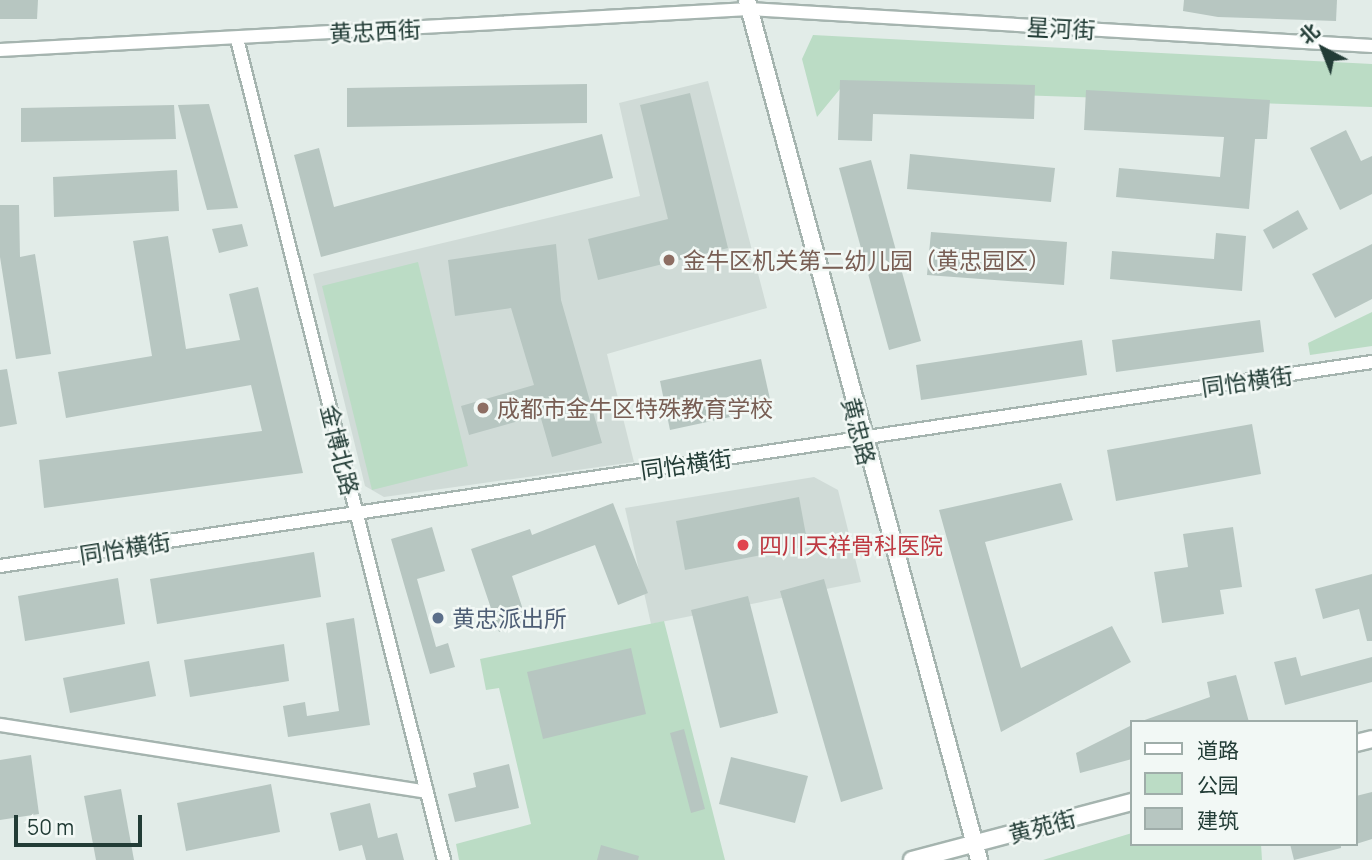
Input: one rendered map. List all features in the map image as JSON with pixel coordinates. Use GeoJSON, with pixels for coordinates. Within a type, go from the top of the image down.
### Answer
{"type":"FeatureCollection","features":[{"type":"Feature","properties":{"kind":"street","name":"黄忠西街"},"geometry":{"type":"LineString","coordinates":[[0,50],[237,39],[748,5]]}},
{"type":"Feature","properties":{"kind":"street","name":"星河街"},"geometry":{"type":"LineString","coordinates":[[748,5],[1372,46]]}},
{"type":"Feature","properties":{"kind":"street","name":"黄忠路"},"geometry":{"type":"LineString","coordinates":[[748,5],[861,438],[979,860]]}},
{"type":"Feature","properties":{"kind":"street","name":"金博北路"},"geometry":{"type":"LineString","coordinates":[[237,39],[444,860]]}},
{"type":"Feature","properties":{"kind":"street","name":"同怡横街"},"geometry":{"type":"LineString","coordinates":[[0,566],[1372,362]]}},
{"type":"Feature","properties":{"kind":"street"},"geometry":{"type":"LineString","coordinates":[[0,724],[427,792]]}},
{"type":"Feature","properties":{"kind":"street","name":"黄苑街"},"geometry":{"type":"LineString","coordinates":[[912,860],[1130,803]]}},
{"type":"Feature","properties":{"kind":"shaded area","name":"成都市金牛区特殊教育学校"},"geometry":{"type":"Polygon","coordinates":[[[708,81],[767,308],[607,354],[634,462],[384,497],[365,486],[313,274],[640,196],[619,103],[708,81]]]}},
{"type":"Feature","properties":{"kind":"shaded area","name":"四川天祥骨科医院"},"geometry":{"type":"Polygon","coordinates":[[[814,477],[838,490],[861,582],[651,624],[625,508],[814,477]]]}},
{"type":"Feature","properties":{"kind":"green space"},"geometry":{"type":"Polygon","coordinates":[[[813,35],[1372,64],[1372,107],[840,89],[817,117],[802,59],[813,35]]]}},
{"type":"Feature","properties":{"kind":"green space"},"geometry":{"type":"Polygon","coordinates":[[[418,262],[468,466],[372,490],[322,286],[418,262]]]}},
{"type":"Feature","properties":{"kind":"green space"},"geometry":{"type":"Polygon","coordinates":[[[1372,312],[1372,346],[1310,355],[1308,343],[1372,312]]]}},
{"type":"Feature","properties":{"kind":"green space"},"geometry":{"type":"Polygon","coordinates":[[[664,621],[725,860],[459,860],[456,844],[531,824],[499,688],[486,690],[480,659],[664,621]]]}},
{"type":"Feature","properties":{"kind":"green space"},"geometry":{"type":"Polygon","coordinates":[[[1130,834],[1130,846],[1261,846],[1262,860],[1043,860],[1130,834]]]}},
{"type":"Feature","properties":{"kind":"building"},"geometry":{"type":"Polygon","coordinates":[[[0,0],[38,0],[37,19],[0,19],[0,0]]]}},
{"type":"Feature","properties":{"kind":"building"},"geometry":{"type":"Polygon","coordinates":[[[1184,0],[1337,0],[1336,21],[1218,17],[1183,11],[1184,0]]]}},
{"type":"Feature","properties":{"kind":"building"},"geometry":{"type":"Polygon","coordinates":[[[840,80],[1035,85],[1034,119],[873,114],[872,141],[838,140],[840,80]]]}},
{"type":"Feature","properties":{"kind":"building"},"geometry":{"type":"Polygon","coordinates":[[[587,84],[587,123],[347,127],[347,88],[587,84]]]}},
{"type":"Feature","properties":{"kind":"building"},"geometry":{"type":"Polygon","coordinates":[[[1086,90],[1270,100],[1267,139],[1255,139],[1249,209],[1116,197],[1119,168],[1220,177],[1224,137],[1084,130],[1086,90]]]}},
{"type":"Feature","properties":{"kind":"building"},"geometry":{"type":"Polygon","coordinates":[[[690,93],[728,248],[598,280],[588,239],[668,219],[640,105],[690,93]]]}},
{"type":"Feature","properties":{"kind":"building"},"geometry":{"type":"Polygon","coordinates":[[[209,104],[238,208],[207,210],[178,105],[209,104]]]}},
{"type":"Feature","properties":{"kind":"building"},"geometry":{"type":"Polygon","coordinates":[[[174,105],[176,139],[21,142],[21,108],[174,105]]]}},
{"type":"Feature","properties":{"kind":"building"},"geometry":{"type":"Polygon","coordinates":[[[1346,130],[1361,161],[1372,156],[1372,194],[1340,210],[1310,148],[1346,130]]]}},
{"type":"Feature","properties":{"kind":"building"},"geometry":{"type":"Polygon","coordinates":[[[602,134],[613,178],[321,257],[294,155],[319,148],[334,207],[602,134]]]}},
{"type":"Feature","properties":{"kind":"building"},"geometry":{"type":"Polygon","coordinates":[[[910,154],[1055,168],[1051,202],[907,189],[910,154]]]}},
{"type":"Feature","properties":{"kind":"building"},"geometry":{"type":"Polygon","coordinates":[[[871,160],[921,341],[889,350],[839,168],[871,160]]]}},
{"type":"Feature","properties":{"kind":"building"},"geometry":{"type":"Polygon","coordinates":[[[177,170],[179,211],[54,217],[53,177],[177,170]]]}},
{"type":"Feature","properties":{"kind":"building"},"geometry":{"type":"Polygon","coordinates":[[[0,205],[19,205],[20,257],[35,254],[51,354],[16,359],[0,257],[0,205]]]}},
{"type":"Feature","properties":{"kind":"building"},"geometry":{"type":"Polygon","coordinates":[[[1298,210],[1308,229],[1273,249],[1263,230],[1298,210]]]}},
{"type":"Feature","properties":{"kind":"building"},"geometry":{"type":"Polygon","coordinates":[[[242,224],[248,246],[219,253],[212,229],[242,224]]]}},
{"type":"Feature","properties":{"kind":"building"},"geometry":{"type":"Polygon","coordinates":[[[931,232],[1067,242],[1064,285],[927,275],[931,232]]]}},
{"type":"Feature","properties":{"kind":"building"},"geometry":{"type":"Polygon","coordinates":[[[1216,233],[1246,236],[1242,291],[1110,279],[1112,251],[1214,259],[1216,233]]]}},
{"type":"Feature","properties":{"kind":"building"},"geometry":{"type":"Polygon","coordinates":[[[168,236],[186,349],[240,340],[229,294],[258,287],[303,473],[44,508],[39,460],[262,431],[251,385],[66,418],[58,372],[152,356],[133,241],[168,236]]]}},
{"type":"Feature","properties":{"kind":"building"},"geometry":{"type":"Polygon","coordinates":[[[556,244],[561,300],[602,443],[552,457],[540,415],[469,435],[461,406],[534,385],[511,308],[455,316],[448,260],[556,244]]]}},
{"type":"Feature","properties":{"kind":"building"},"geometry":{"type":"Polygon","coordinates":[[[1372,244],[1372,299],[1335,318],[1312,274],[1372,244]]]}},
{"type":"Feature","properties":{"kind":"building"},"geometry":{"type":"Polygon","coordinates":[[[1260,320],[1264,352],[1116,372],[1112,340],[1260,320]]]}},
{"type":"Feature","properties":{"kind":"building"},"geometry":{"type":"Polygon","coordinates":[[[1082,340],[1087,375],[921,400],[916,365],[1082,340]]]}},
{"type":"Feature","properties":{"kind":"building"},"geometry":{"type":"Polygon","coordinates":[[[761,359],[772,408],[670,430],[660,381],[761,359]]]}},
{"type":"Feature","properties":{"kind":"building"},"geometry":{"type":"Polygon","coordinates":[[[7,369],[17,424],[0,427],[0,370],[7,369]]]}},
{"type":"Feature","properties":{"kind":"building"},"geometry":{"type":"Polygon","coordinates":[[[1252,424],[1261,474],[1116,501],[1107,450],[1252,424]]]}},
{"type":"Feature","properties":{"kind":"building"},"geometry":{"type":"Polygon","coordinates":[[[1061,483],[1073,520],[985,542],[1021,668],[1112,626],[1131,662],[1001,732],[939,510],[1061,483]]]}},
{"type":"Feature","properties":{"kind":"building"},"geometry":{"type":"Polygon","coordinates":[[[799,497],[808,546],[685,570],[676,521],[799,497]]]}},
{"type":"Feature","properties":{"kind":"building"},"geometry":{"type":"Polygon","coordinates":[[[613,503],[648,593],[618,605],[595,545],[512,576],[527,622],[499,632],[471,549],[530,529],[532,535],[613,503]]]}},
{"type":"Feature","properties":{"kind":"building"},"geometry":{"type":"Polygon","coordinates":[[[432,527],[445,571],[417,579],[436,647],[448,643],[455,667],[430,674],[391,539],[432,527]]]}},
{"type":"Feature","properties":{"kind":"building"},"geometry":{"type":"Polygon","coordinates":[[[1233,527],[1242,587],[1220,590],[1224,614],[1162,623],[1154,572],[1188,567],[1183,534],[1233,527]]]}},
{"type":"Feature","properties":{"kind":"building"},"geometry":{"type":"Polygon","coordinates":[[[314,552],[321,597],[157,624],[150,579],[314,552]]]}},
{"type":"Feature","properties":{"kind":"building"},"geometry":{"type":"Polygon","coordinates":[[[1372,574],[1372,641],[1367,641],[1359,609],[1323,619],[1315,589],[1372,574]]]}},
{"type":"Feature","properties":{"kind":"building"},"geometry":{"type":"Polygon","coordinates":[[[118,578],[125,624],[25,641],[18,596],[118,578]]]}},
{"type":"Feature","properties":{"kind":"building"},"geometry":{"type":"Polygon","coordinates":[[[824,579],[883,789],[841,802],[780,591],[824,579]]]}},
{"type":"Feature","properties":{"kind":"building"},"geometry":{"type":"Polygon","coordinates":[[[748,596],[778,713],[720,728],[691,610],[748,596]]]}},
{"type":"Feature","properties":{"kind":"building"},"geometry":{"type":"Polygon","coordinates":[[[354,618],[370,725],[288,737],[283,706],[305,702],[307,716],[339,711],[326,623],[354,618]]]}},
{"type":"Feature","properties":{"kind":"building"},"geometry":{"type":"Polygon","coordinates":[[[284,644],[289,681],[190,697],[184,660],[284,644]]]}},
{"type":"Feature","properties":{"kind":"building"},"geometry":{"type":"Polygon","coordinates":[[[631,648],[646,714],[543,739],[527,672],[631,648]]]}},
{"type":"Feature","properties":{"kind":"building"},"geometry":{"type":"Polygon","coordinates":[[[1296,657],[1301,676],[1372,657],[1372,682],[1285,705],[1274,662],[1296,657]]]}},
{"type":"Feature","properties":{"kind":"building"},"geometry":{"type":"Polygon","coordinates":[[[149,661],[156,696],[70,713],[63,678],[149,661]]]}},
{"type":"Feature","properties":{"kind":"building"},"geometry":{"type":"Polygon","coordinates":[[[1236,675],[1248,720],[1145,720],[1210,697],[1207,682],[1236,675]]]}},
{"type":"Feature","properties":{"kind":"building"},"geometry":{"type":"Polygon","coordinates":[[[1130,726],[1130,760],[1080,773],[1076,753],[1130,726]]]}},
{"type":"Feature","properties":{"kind":"building"},"geometry":{"type":"Polygon","coordinates":[[[684,729],[705,809],[691,813],[670,733],[684,729]]]}},
{"type":"Feature","properties":{"kind":"building"},"geometry":{"type":"Polygon","coordinates":[[[31,755],[39,814],[0,820],[0,760],[31,755]]]}},
{"type":"Feature","properties":{"kind":"building"},"geometry":{"type":"Polygon","coordinates":[[[731,757],[808,776],[795,823],[719,804],[731,757]]]}},
{"type":"Feature","properties":{"kind":"building"},"geometry":{"type":"Polygon","coordinates":[[[509,764],[519,808],[455,822],[448,794],[476,787],[473,773],[509,764]]]}},
{"type":"Feature","properties":{"kind":"building"},"geometry":{"type":"Polygon","coordinates":[[[271,784],[280,832],[186,851],[177,803],[271,784]]]}},
{"type":"Feature","properties":{"kind":"building"},"geometry":{"type":"Polygon","coordinates":[[[121,789],[134,860],[96,860],[84,796],[121,789]]]}},
{"type":"Feature","properties":{"kind":"building"},"geometry":{"type":"Polygon","coordinates":[[[1372,792],[1372,839],[1358,843],[1358,796],[1372,792]]]}},
{"type":"Feature","properties":{"kind":"building"},"geometry":{"type":"Polygon","coordinates":[[[370,803],[378,838],[397,833],[404,860],[366,860],[362,845],[339,851],[330,813],[370,803]]]}},
{"type":"Feature","properties":{"kind":"building"},"geometry":{"type":"Polygon","coordinates":[[[601,845],[639,856],[638,860],[597,860],[601,845]]]}},
{"type":"Feature","properties":{"kind":"building"},"geometry":{"type":"Polygon","coordinates":[[[1290,846],[1341,846],[1341,848],[1294,860],[1290,846]]]}},
{"type":"Feature","properties":{"kind":"place","name":"金牛区机关第二幼儿园（黄忠园区）"},"geometry":{"type":"Point","coordinates":[669,260]}},
{"type":"Feature","properties":{"kind":"place","name":"成都市金牛区特殊教育学校"},"geometry":{"type":"Point","coordinates":[483,408]}},
{"type":"Feature","properties":{"kind":"place","name":"四川天祥骨科医院"},"geometry":{"type":"Point","coordinates":[743,545]}},
{"type":"Feature","properties":{"kind":"place","name":"黄忠派出所"},"geometry":{"type":"Point","coordinates":[438,618]}}]}
